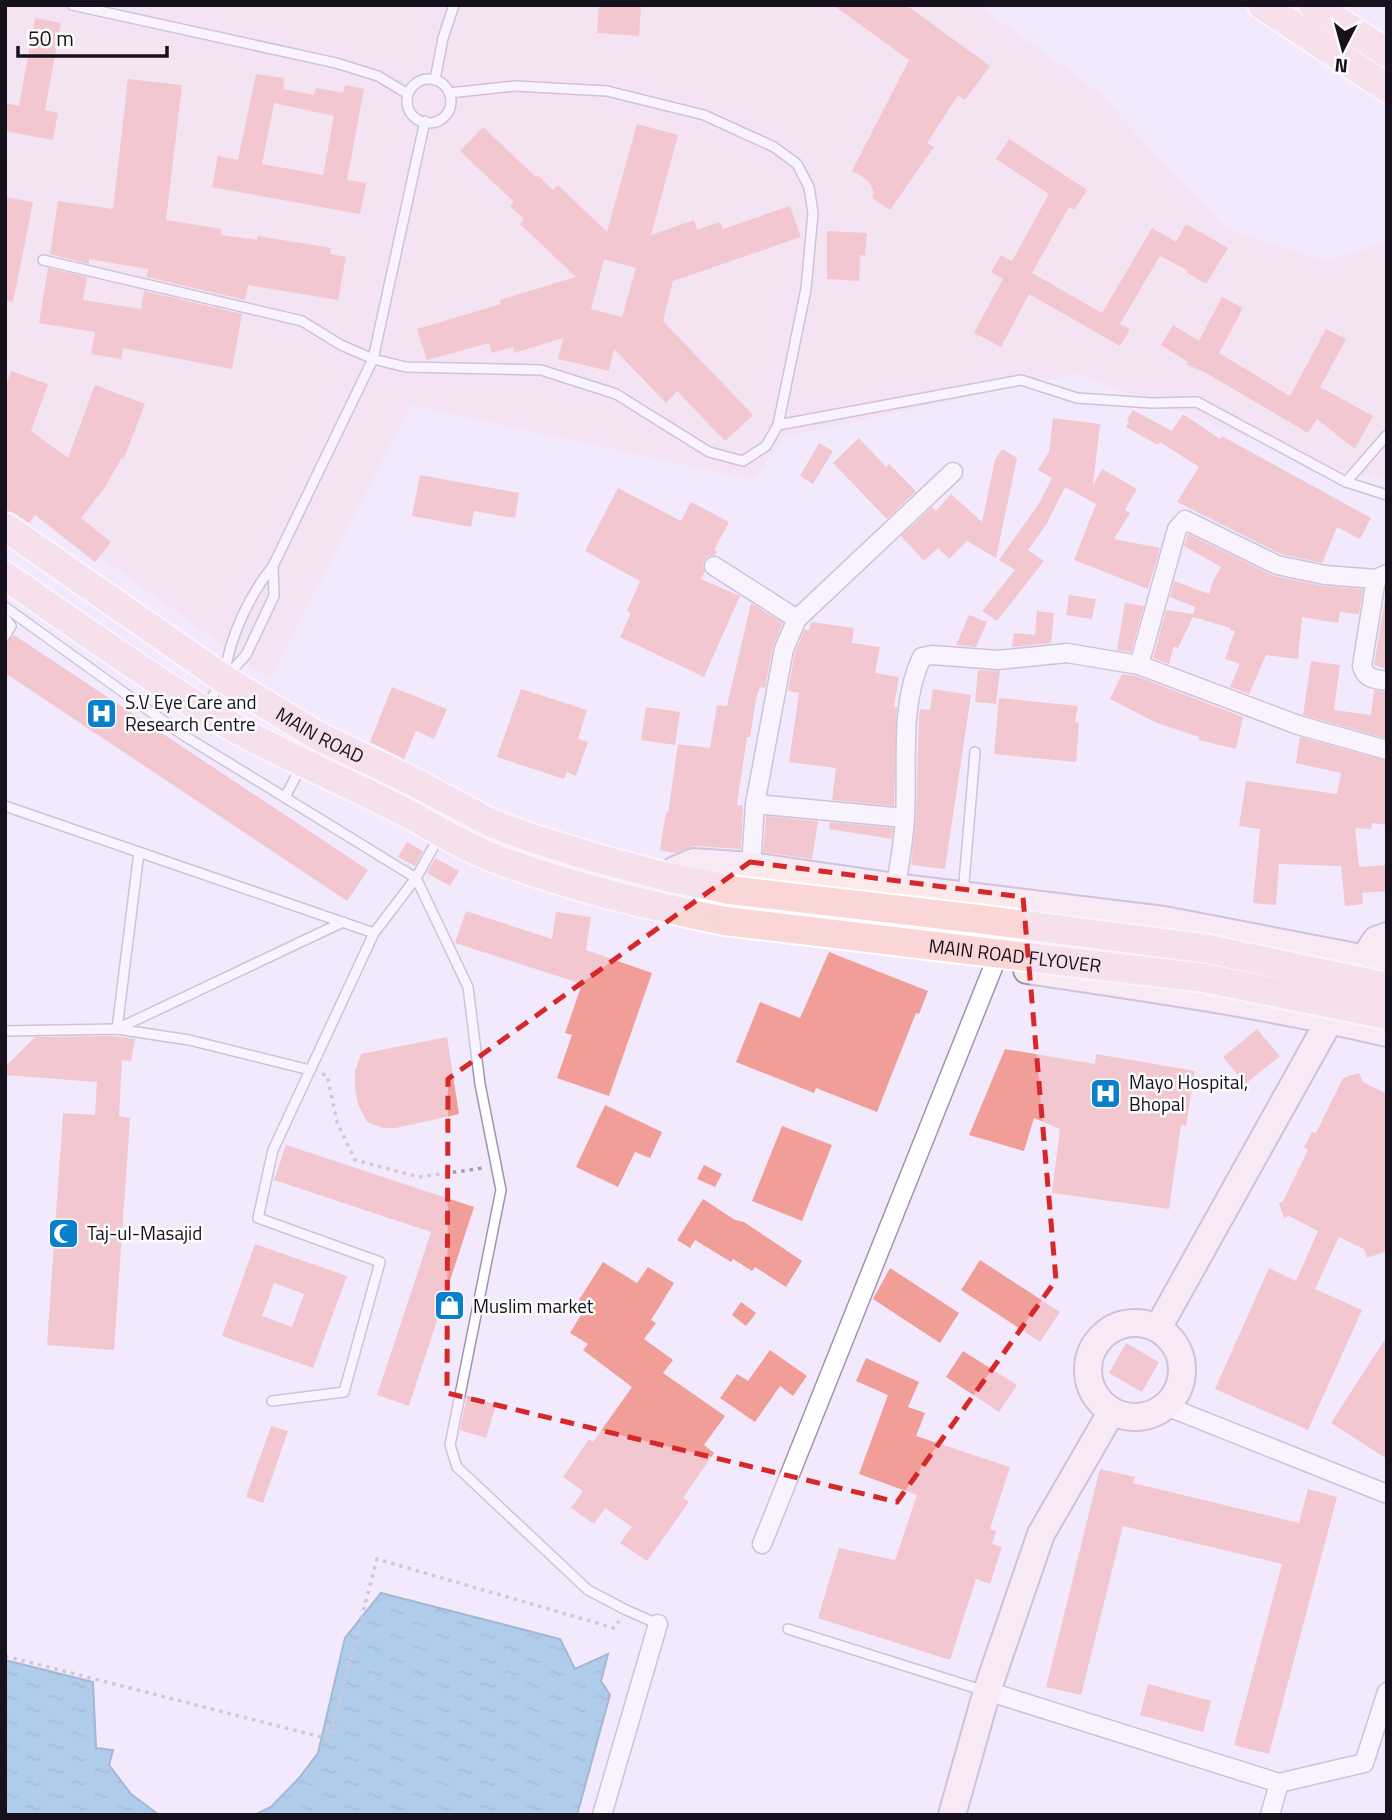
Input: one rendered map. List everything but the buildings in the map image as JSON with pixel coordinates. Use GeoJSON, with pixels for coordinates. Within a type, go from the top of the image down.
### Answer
{"type":"FeatureCollection","features":[{"type":"Feature","properties":{"kind":"main road"},"geometry":{"type":"LineString","coordinates":[[1262,5],[1387,88]]}},
{"type":"Feature","properties":{"kind":"main road"},"geometry":{"type":"LineString","coordinates":[[1314,5],[1387,53]]}},
{"type":"Feature","properties":{"kind":"main road","name":"MAIN ROAD"},"geometry":{"type":"LineString","coordinates":[[5,527],[224,680],[318,736],[491,823],[531,838],[667,877]]}},
{"type":"Feature","properties":{"kind":"main road","name":"MAIN ROAD"},"geometry":{"type":"LineString","coordinates":[[5,576],[204,710],[391,804],[441,834],[490,857],[642,904]]}},
{"type":"Feature","properties":{"kind":"main road","name":"MAIN ROAD FLYOVER"},"geometry":{"type":"LineString","coordinates":[[667,877],[730,890],[1208,949],[1387,987]]}},
{"type":"Feature","properties":{"kind":"main road","name":"MAIN ROAD FLYOVER"},"geometry":{"type":"LineString","coordinates":[[642,904],[725,921],[1203,978],[1387,1015]]}},
{"type":"Feature","properties":{"kind":"street"},"geometry":{"type":"LineString","coordinates":[[751,866],[755,804],[784,649],[797,619],[953,472]]}},
{"type":"Feature","properties":{"kind":"street"},"geometry":{"type":"LineString","coordinates":[[1139,665],[1177,529],[1185,520],[1277,565],[1325,575],[1381,577],[1362,666],[1368,677],[1387,681]]}},
{"type":"Feature","properties":{"kind":"street"},"geometry":{"type":"LineString","coordinates":[[714,566],[797,619]]}},
{"type":"Feature","properties":{"kind":"street"},"geometry":{"type":"LineString","coordinates":[[896,887],[905,818],[905,742],[915,671],[922,656],[998,660],[1067,653],[1139,665],[1298,725],[1387,750]]}},
{"type":"Feature","properties":{"kind":"street"},"geometry":{"type":"LineString","coordinates":[[755,804],[905,818]]}},
{"type":"Feature","properties":{"kind":"street"},"geometry":{"type":"LineString","coordinates":[[667,877],[675,870],[694,862],[751,866],[896,887],[1164,919],[1376,960]]}},
{"type":"Feature","properties":{"kind":"street"},"geometry":{"type":"LineString","coordinates":[[642,904],[674,920],[729,934],[994,965],[1173,991],[1329,1020],[1387,1034]]}},
{"type":"Feature","properties":{"kind":"street"},"geometry":{"type":"LineString","coordinates":[[1158,1328],[1329,1020],[1376,960],[1376,940],[1387,936]]}},
{"type":"Feature","properties":{"kind":"street"},"geometry":{"type":"LineString","coordinates":[[762,1544],[994,965]]}},
{"type":"Feature","properties":{"kind":"street"},"geometry":{"type":"LineString","coordinates":[[1125,1323],[1142,1323],[1158,1328],[1170,1338],[1178,1350],[1182,1365],[1176,1394],[1166,1406],[1139,1417],[1112,1411],[1099,1401],[1090,1387],[1087,1370],[1090,1354],[1098,1340],[1110,1329],[1125,1323]]}},
{"type":"Feature","properties":{"kind":"street"},"geometry":{"type":"LineString","coordinates":[[1166,1406],[1387,1494]]}},
{"type":"Feature","properties":{"kind":"street"},"geometry":{"type":"LineString","coordinates":[[952,1815],[987,1691],[1041,1534],[1112,1411]]}},
{"type":"Feature","properties":{"kind":"street"},"geometry":{"type":"LineString","coordinates":[[602,1815],[659,1624]]}},
{"type":"Feature","properties":{"kind":"street"},"geometry":{"type":"LineString","coordinates":[[987,1691],[1279,1783],[1364,1763],[1387,1692]]}},
{"type":"Feature","properties":{"kind":"street"},"geometry":{"type":"LineString","coordinates":[[1270,1815],[1279,1783]]}},
{"type":"Feature","properties":{"kind":"lane"},"geometry":{"type":"LineString","coordinates":[[72,5],[336,63],[378,76],[408,94]]}},
{"type":"Feature","properties":{"kind":"lane"},"geometry":{"type":"LineString","coordinates":[[435,80],[443,38],[454,5]]}},
{"type":"Feature","properties":{"kind":"lane"},"geometry":{"type":"LineString","coordinates":[[435,80],[441,82],[449,93],[450,106],[447,113],[436,121],[425,121],[410,112],[408,94],[420,81],[435,80]]}},
{"type":"Feature","properties":{"kind":"lane"},"geometry":{"type":"LineString","coordinates":[[43,260],[302,321],[341,345],[373,359],[421,369],[541,370],[616,394],[709,452],[743,461],[766,446],[778,425],[806,289],[813,213],[809,187],[797,164],[774,147],[704,115],[607,91],[515,86],[449,93]]}},
{"type":"Feature","properties":{"kind":"lane"},"geometry":{"type":"LineString","coordinates":[[224,680],[229,647],[258,585],[273,566],[373,359],[425,121]]}},
{"type":"Feature","properties":{"kind":"lane"},"geometry":{"type":"LineString","coordinates":[[778,425],[1021,380],[1077,398],[1152,403],[1197,402],[1346,482],[1387,495]]}},
{"type":"Feature","properties":{"kind":"lane"},"geometry":{"type":"LineString","coordinates":[[1346,482],[1387,436]]}},
{"type":"Feature","properties":{"kind":"lane"},"geometry":{"type":"LineString","coordinates":[[204,710],[224,680],[246,655],[274,596],[273,566]]}},
{"type":"Feature","properties":{"kind":"lane"},"geometry":{"type":"LineString","coordinates":[[5,607],[183,735],[416,878],[468,987],[480,1084],[501,1190],[450,1445],[457,1467],[588,1590],[659,1624]]}},
{"type":"Feature","properties":{"kind":"lane"},"geometry":{"type":"LineString","coordinates":[[5,618],[11,626],[5,636]]}},
{"type":"Feature","properties":{"kind":"lane"},"geometry":{"type":"LineString","coordinates":[[962,895],[975,752]]}},
{"type":"Feature","properties":{"kind":"lane"},"geometry":{"type":"LineString","coordinates":[[285,797],[304,762]]}},
{"type":"Feature","properties":{"kind":"lane"},"geometry":{"type":"LineString","coordinates":[[5,806],[374,933]]}},
{"type":"Feature","properties":{"kind":"lane"},"geometry":{"type":"LineString","coordinates":[[272,1401],[344,1392],[380,1262],[258,1217],[273,1150],[374,933],[416,878],[441,834]]}},
{"type":"Feature","properties":{"kind":"lane"},"geometry":{"type":"LineString","coordinates":[[117,1028],[139,852]]}},
{"type":"Feature","properties":{"kind":"lane"},"geometry":{"type":"LineString","coordinates":[[117,1028],[343,922]]}},
{"type":"Feature","properties":{"kind":"lane"},"geometry":{"type":"LineString","coordinates":[[5,1031],[117,1028],[189,1040],[310,1070]]}},
{"type":"Feature","properties":{"kind":"lane"},"geometry":{"type":"LineString","coordinates":[[788,1629],[987,1691]]}},
{"type":"Feature","properties":{"kind":"path"},"geometry":{"type":"LineString","coordinates":[[310,1070],[327,1075],[337,1122],[355,1160],[419,1177],[496,1167]]}},
{"type":"Feature","properties":{"kind":"path"},"geometry":{"type":"LineString","coordinates":[[5,1656],[329,1739],[377,1559],[614,1628],[626,1610]]}},
{"type":"Feature","properties":{"kind":"highlighted area"},"geometry":{"type":"Polygon","coordinates":[[[750,862],[1023,897],[1056,1280],[897,1502],[447,1393],[448,1079],[750,862]]]}},
{"type":"Feature","properties":{"kind":"shaded area"},"geometry":{"type":"Polygon","coordinates":[[[5,5],[977,5],[1096,90],[1226,229],[1327,261],[1387,242],[1387,480],[1348,473],[1076,374],[783,437],[754,480],[411,405],[270,679],[5,489],[5,5]]]}},
{"type":"Feature","properties":{"kind":"water"},"geometry":{"type":"Polygon","coordinates":[[[381,1593],[560,1639],[575,1669],[608,1654],[601,1681],[610,1695],[577,1815],[254,1815],[271,1807],[318,1753],[345,1638],[381,1593]]]}},
{"type":"Feature","properties":{"kind":"water"},"geometry":{"type":"Polygon","coordinates":[[[5,1660],[93,1682],[96,1748],[113,1750],[109,1765],[131,1794],[159,1815],[5,1815],[5,1660]]]}},
{"type":"Feature","properties":{"kind":"place","name":"S.V Eye Care and Research Centre"},"geometry":{"type":"Point","coordinates":[102,713]}},
{"type":"Feature","properties":{"kind":"place","name":"Mayo Hospital, Bhopal"},"geometry":{"type":"Point","coordinates":[1106,1093]}},
{"type":"Feature","properties":{"kind":"place","name":"Taj-ul-Masajid"},"geometry":{"type":"Point","coordinates":[64,1233]}},
{"type":"Feature","properties":{"kind":"place","name":"Muslim market"},"geometry":{"type":"Point","coordinates":[450,1306]}}]}
